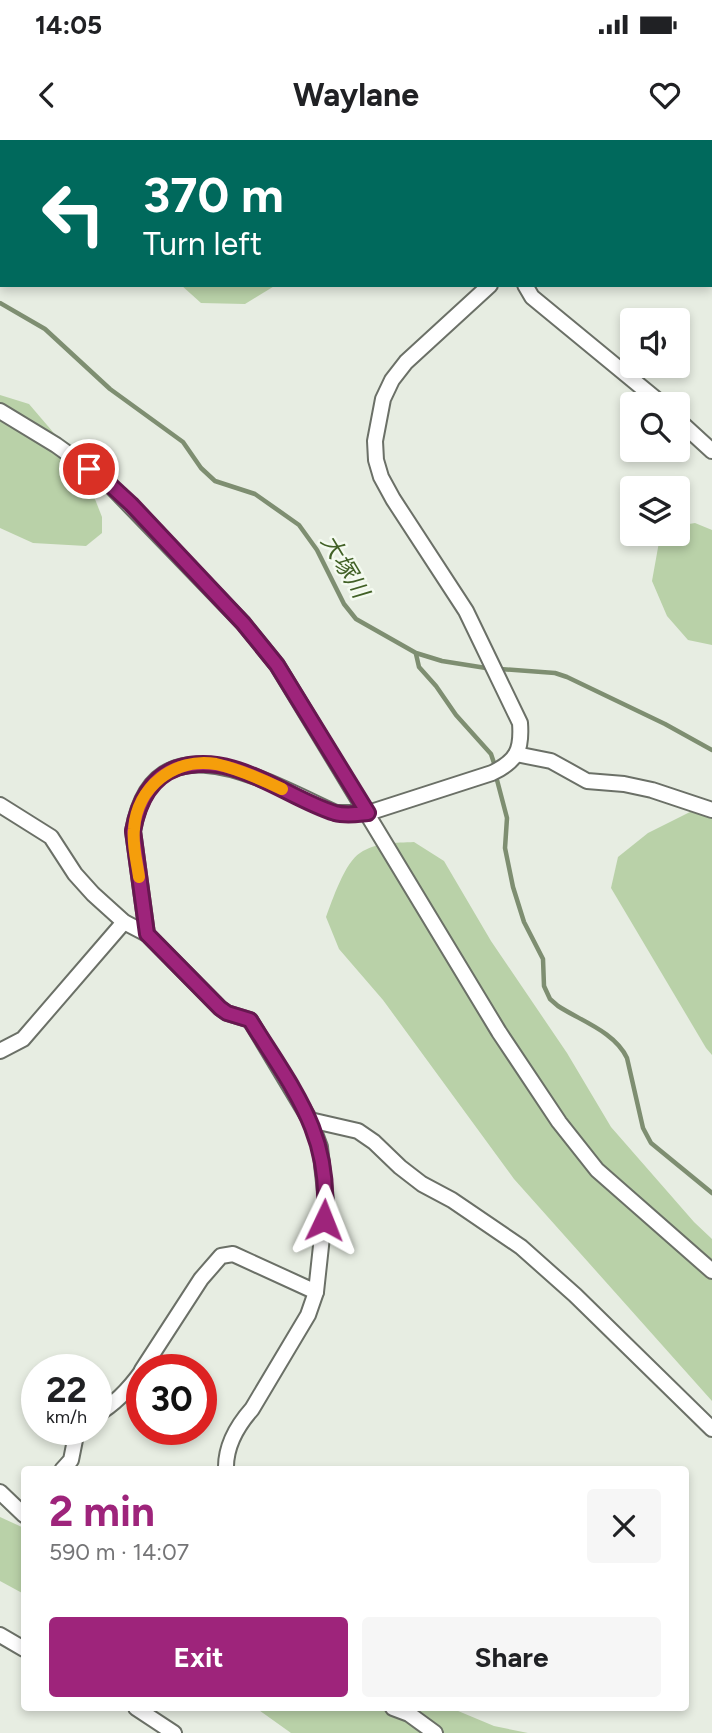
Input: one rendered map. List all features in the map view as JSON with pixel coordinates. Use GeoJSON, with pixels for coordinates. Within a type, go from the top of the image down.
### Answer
{"type":"FeatureCollection","features":[{"type":"Feature","properties":{"kind":"street"},"geometry":{"type":"LineString","coordinates":[[147,934],[133,831],[143,797],[151,784],[169,771],[190,764],[215,764],[249,774],[335,813],[368,813],[492,773],[506,766],[516,754],[521,740],[520,723],[466,611],[381,477],[376,460],[376,441],[383,399],[392,380],[406,362],[488,287]]}},
{"type":"Feature","properties":{"kind":"street"},"geometry":{"type":"LineString","coordinates":[[526,287],[532,297],[647,392]]}},
{"type":"Feature","properties":{"kind":"street"},"geometry":{"type":"LineString","coordinates":[[0,411],[56,445],[106,481],[243,623],[277,665],[499,1032],[559,1122],[597,1170],[712,1271]]}},
{"type":"Feature","properties":{"kind":"street"},"geometry":{"type":"LineString","coordinates":[[690,431],[712,451]]}},
{"type":"Feature","properties":{"kind":"street"},"geometry":{"type":"LineString","coordinates":[[516,754],[551,761],[587,781],[624,784],[652,790],[712,810]]}},
{"type":"Feature","properties":{"kind":"street"},"geometry":{"type":"LineString","coordinates":[[0,805],[51,836],[75,874],[93,894],[124,922],[147,934],[220,1008],[250,1020],[310,1120],[320,1147],[326,1200],[316,1292],[309,1315],[253,1409],[241,1421],[226,1453],[226,1466]]}},
{"type":"Feature","properties":{"kind":"street"},"geometry":{"type":"LineString","coordinates":[[0,1051],[23,1039],[124,922]]}},
{"type":"Feature","properties":{"kind":"street"},"geometry":{"type":"LineString","coordinates":[[310,1120],[358,1131],[422,1184],[452,1199],[521,1247],[575,1295],[712,1429]]}},
{"type":"Feature","properties":{"kind":"street"},"geometry":{"type":"LineString","coordinates":[[153,1354],[201,1279],[221,1256],[233,1254],[316,1292]]}},
{"type":"Feature","properties":{"kind":"street"},"geometry":{"type":"LineString","coordinates":[[112,1403],[126,1391]]}},
{"type":"Feature","properties":{"kind":"street"},"geometry":{"type":"LineString","coordinates":[[66,1466],[71,1460],[74,1445]]}},
{"type":"Feature","properties":{"kind":"street"},"geometry":{"type":"LineString","coordinates":[[5,1497],[21,1512]]}},
{"type":"Feature","properties":{"kind":"street"},"geometry":{"type":"LineString","coordinates":[[0,1635],[21,1647]]}},
{"type":"Feature","properties":{"kind":"street"},"geometry":{"type":"LineString","coordinates":[[141,1711],[174,1733]]}},
{"type":"Feature","properties":{"kind":"street"},"geometry":{"type":"LineString","coordinates":[[401,1711],[435,1733]]}},
{"type":"Feature","properties":{"kind":"green space"},"geometry":{"type":"Polygon","coordinates":[[[183,287],[273,287],[245,304],[201,303],[183,287]]]}},
{"type":"Feature","properties":{"kind":"green space"},"geometry":{"type":"Polygon","coordinates":[[[0,395],[29,404],[82,466],[102,517],[102,533],[86,546],[33,543],[0,528],[0,395]]]}},
{"type":"Feature","properties":{"kind":"green space"},"geometry":{"type":"Polygon","coordinates":[[[695,523],[712,530],[712,645],[688,640],[667,616],[652,581],[658,546],[690,546],[690,524],[695,523]]]}},
{"type":"Feature","properties":{"kind":"green space"},"geometry":{"type":"Polygon","coordinates":[[[712,801],[712,1055],[611,888],[618,857],[648,833],[712,801]]]}},
{"type":"Feature","properties":{"kind":"green space"},"geometry":{"type":"Polygon","coordinates":[[[414,842],[444,861],[491,941],[567,1053],[611,1127],[712,1239],[712,1401],[514,1179],[383,1000],[339,949],[326,917],[349,865],[360,853],[373,847],[414,842]]]}},
{"type":"Feature","properties":{"kind":"green space"},"geometry":{"type":"Polygon","coordinates":[[[0,1517],[21,1527],[21,1592],[0,1581],[0,1517]]]}},
{"type":"Feature","properties":{"kind":"green space"},"geometry":{"type":"Polygon","coordinates":[[[260,1711],[458,1711],[494,1726],[528,1733],[291,1733],[260,1711]]]}},
{"type":"Feature","properties":{"kind":"waterway","name":"大塚川"},"geometry":{"type":"LineString","coordinates":[[0,303],[45,329],[110,389],[183,442],[201,468],[215,481],[255,494],[299,525],[317,550],[344,604],[356,619],[416,653],[442,661],[486,668],[555,673],[567,677],[712,750]]}},
{"type":"Feature","properties":{"kind":"waterway"},"geometry":{"type":"LineString","coordinates":[[416,654],[419,667],[491,754],[494,763]]}},
{"type":"Feature","properties":{"kind":"waterway"},"geometry":{"type":"LineString","coordinates":[[497,780],[507,818],[505,848],[513,887],[524,922],[543,959],[544,986],[550,999],[606,1034],[622,1049],[627,1058],[643,1128],[651,1143],[712,1193]]}},
{"type":"Feature","properties":{"kind":"slow traffic"},"geometry":{"type":"LineString","coordinates":[[139,877],[133,831],[136,815],[151,784],[169,771],[190,764],[215,764],[249,774],[282,789]]}},
{"type":"Feature","properties":{"kind":"route"},"geometry":{"type":"LineString","coordinates":[[89,469],[131,504],[243,623],[277,665],[368,813],[335,813],[249,774],[215,764],[190,764],[169,771],[151,784],[136,815],[133,831],[147,934],[220,1008],[250,1020],[310,1120],[320,1147],[326,1200],[324,1220]]}}]}
